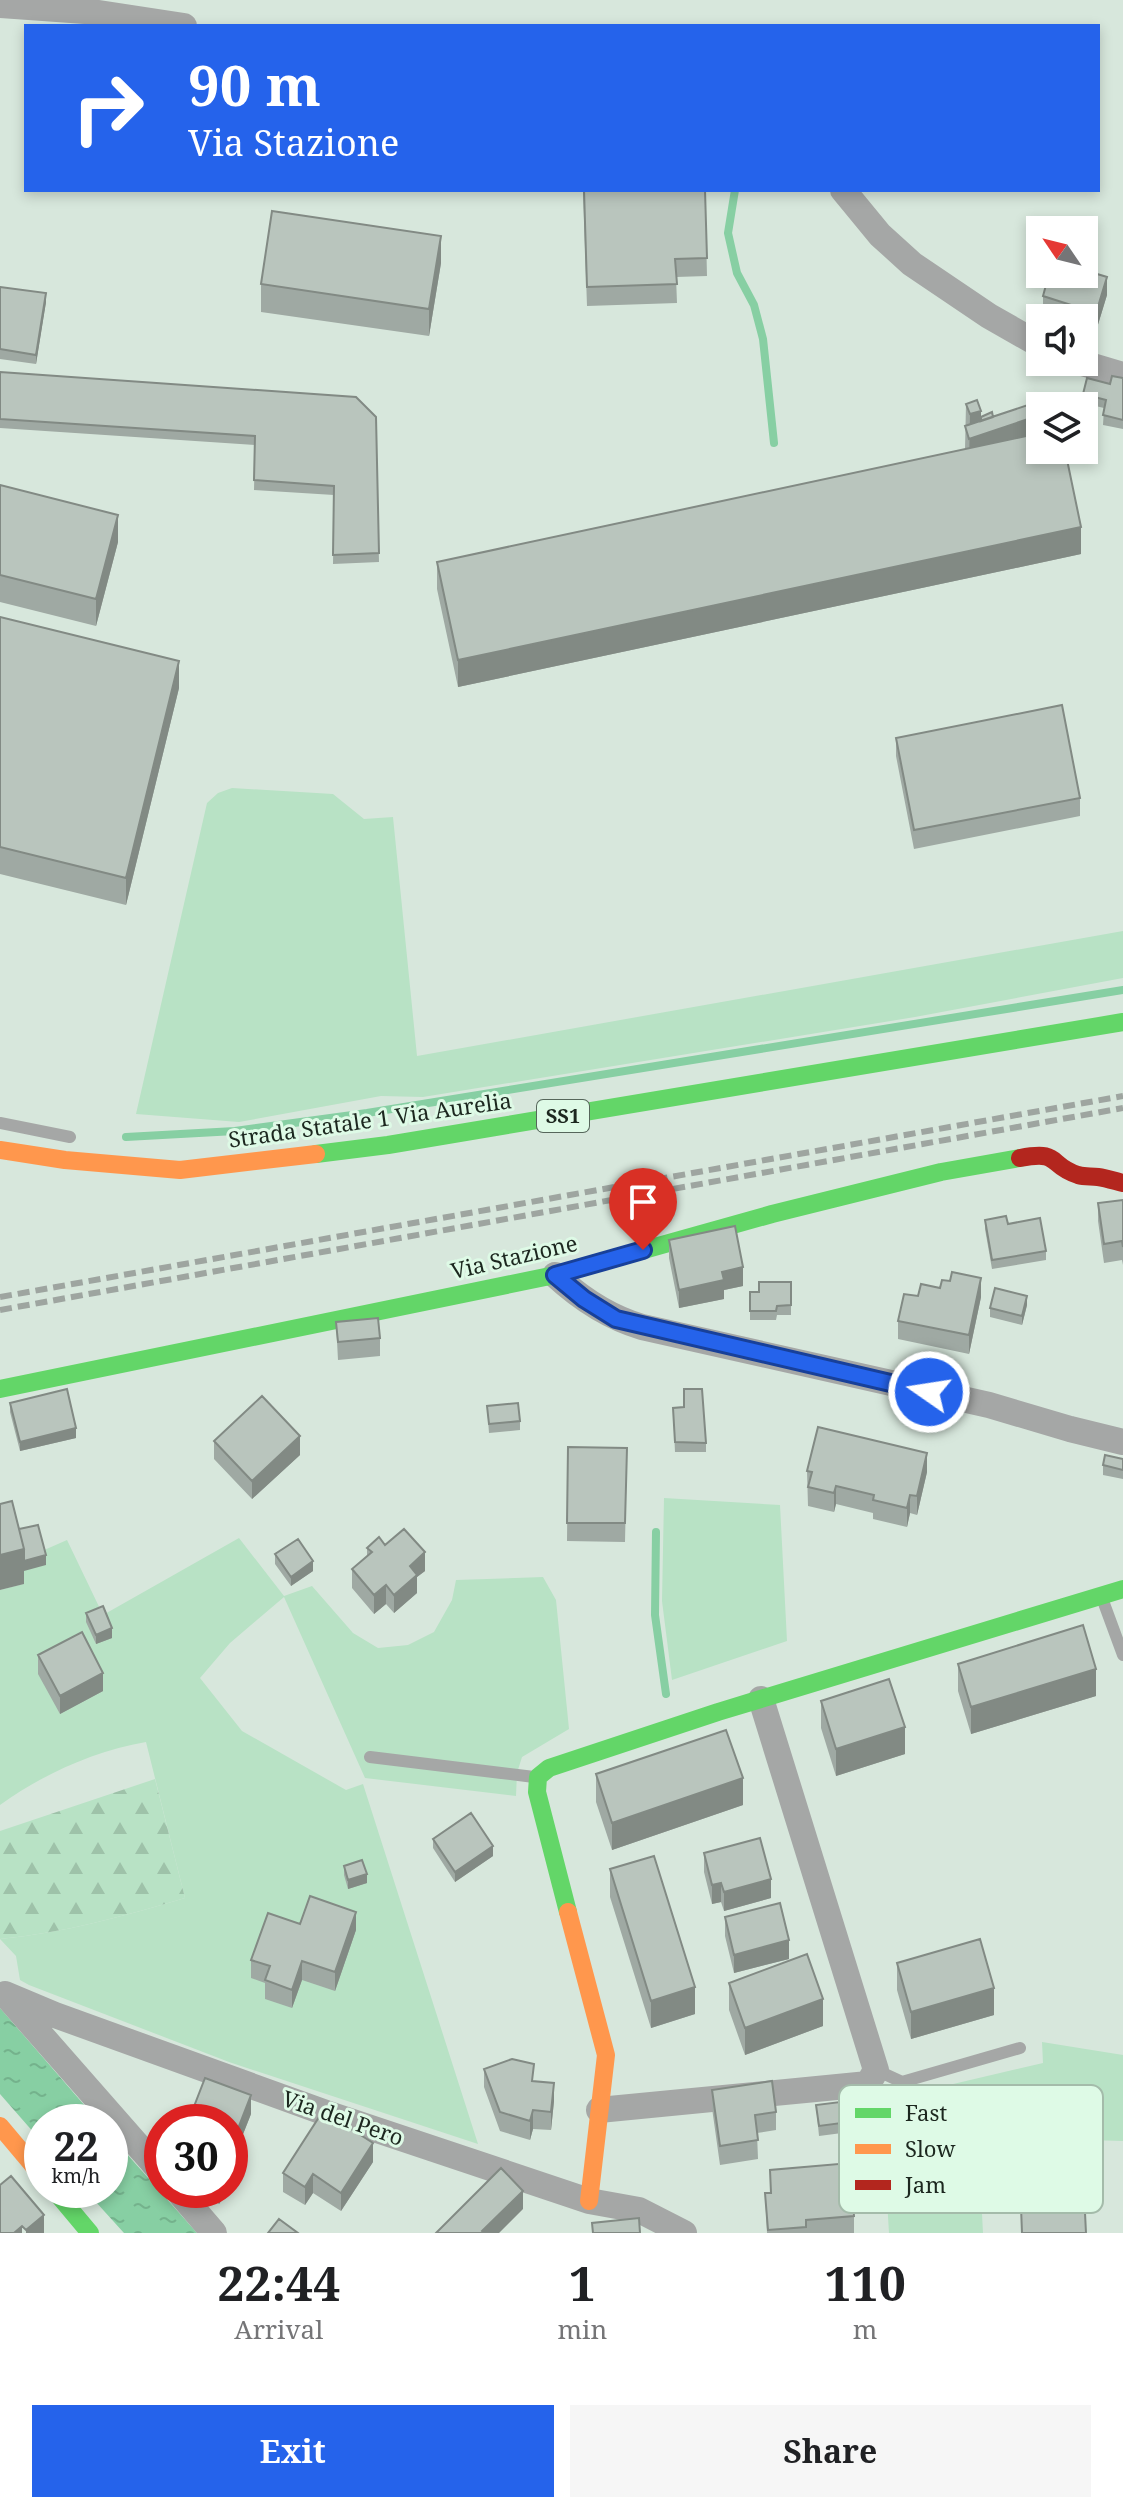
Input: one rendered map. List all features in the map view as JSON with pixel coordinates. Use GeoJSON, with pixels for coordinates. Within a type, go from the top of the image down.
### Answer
{"type":"FeatureCollection","features":[{"type":"Feature","properties":{"kind":"street"},"geometry":{"type":"LineString","coordinates":[[0,5],[85,11],[171,24]]}},
{"type":"Feature","properties":{"kind":"street"},"geometry":{"type":"LineString","coordinates":[[845,192],[880,235],[912,264],[1026,337]]}},
{"type":"Feature","properties":{"kind":"street"},"geometry":{"type":"LineString","coordinates":[[1098,368],[1123,375]]}},
{"type":"Feature","properties":{"kind":"street","name":"Strada Statale 1 Via Aurelia"},"geometry":{"type":"LineString","coordinates":[[0,1150],[65,1160],[180,1170],[388,1145],[1123,1022]]}},
{"type":"Feature","properties":{"kind":"street","name":"Via Stazione"},"geometry":{"type":"LineString","coordinates":[[0,1389],[555,1275],[772,1214],[941,1172],[1040,1154],[1049,1155],[1081,1176],[1123,1183]]}},
{"type":"Feature","properties":{"kind":"street"},"geometry":{"type":"LineString","coordinates":[[555,1275],[584,1299],[616,1319],[642,1327],[989,1405],[1123,1442]]}},
{"type":"Feature","properties":{"kind":"street"},"geometry":{"type":"LineString","coordinates":[[589,2201],[606,2055],[537,1792],[538,1777],[549,1768],[761,1699],[1123,1589]]}},
{"type":"Feature","properties":{"kind":"street"},"geometry":{"type":"LineString","coordinates":[[761,1699],[876,2070],[868,2084],[858,2085]]}},
{"type":"Feature","properties":{"kind":"street"},"geometry":{"type":"LineString","coordinates":[[2,1991],[144,2153]]}},
{"type":"Feature","properties":{"kind":"street","name":"Via del Pero"},"geometry":{"type":"LineString","coordinates":[[2,1991],[55,2015],[256,2089],[589,2201],[639,2210],[684,2233]]}},
{"type":"Feature","properties":{"kind":"street"},"geometry":{"type":"LineString","coordinates":[[599,2110],[839,2087]]}},
{"type":"Feature","properties":{"kind":"street"},"geometry":{"type":"LineString","coordinates":[[0,2126],[24,2155]]}},
{"type":"Feature","properties":{"kind":"street"},"geometry":{"type":"LineString","coordinates":[[69,2208],[90,2233]]}},
{"type":"Feature","properties":{"kind":"street"},"geometry":{"type":"LineString","coordinates":[[192,2208],[214,2233]]}},
{"type":"Feature","properties":{"kind":"lane"},"geometry":{"type":"LineString","coordinates":[[0,1123],[70,1137]]}},
{"type":"Feature","properties":{"kind":"lane"},"geometry":{"type":"LineString","coordinates":[[1101,1595],[1123,1655]]}},
{"type":"Feature","properties":{"kind":"lane"},"geometry":{"type":"LineString","coordinates":[[370,1757],[538,1777]]}},
{"type":"Feature","properties":{"kind":"lane"},"geometry":{"type":"LineString","coordinates":[[876,2070],[902,2082],[1020,2048]]}},
{"type":"Feature","properties":{"kind":"green space"},"geometry":{"type":"Polygon","coordinates":[[[232,788],[333,794],[364,819],[393,817],[417,1056],[1123,931],[1123,978],[915,1017],[423,1097],[381,1096],[239,1122],[136,1114],[207,803],[218,793],[232,788]]]}},
{"type":"Feature","properties":{"kind":"green space"},"geometry":{"type":"Polygon","coordinates":[[[664,1498],[780,1505],[787,1641],[672,1680],[662,1601],[664,1498]]]}},
{"type":"Feature","properties":{"kind":"green space"},"geometry":{"type":"Polygon","coordinates":[[[239,1538],[284,1596],[312,1586],[353,1633],[378,1648],[408,1645],[434,1632],[452,1600],[456,1580],[543,1577],[556,1600],[569,1729],[522,1757],[517,1773],[516,1796],[365,1778],[284,1597],[230,1643],[200,1678],[242,1731],[346,1790],[363,1784],[478,2144],[229,2062],[29,1985],[20,1980],[16,1956],[0,1939],[71,1928],[185,1898],[146,1742],[107,1751],[70,1765],[0,1805],[0,1590],[23,1584],[21,1571],[42,1551],[67,1540],[103,1615],[239,1538]]]}},
{"type":"Feature","properties":{"kind":"green space"},"geometry":{"type":"Polygon","coordinates":[[[155,1779],[185,1898],[71,1928],[0,1939],[0,1831],[155,1779]]]}},
{"type":"Feature","properties":{"kind":"green space"},"geometry":{"type":"Polygon","coordinates":[[[1042,2042],[1123,2055],[1123,2141],[1103,2140],[1103,2085],[949,2085],[1043,2063],[1042,2042]]]}},
{"type":"Feature","properties":{"kind":"green space"},"geometry":{"type":"Polygon","coordinates":[[[888,2213],[982,2213],[983,2233],[889,2233],[888,2213]]]}},
{"type":"Feature","properties":{"kind":"water"},"geometry":{"type":"Polygon","coordinates":[[[0,2008],[83,2104],[24,2104],[24,2121],[0,2094],[0,2008]]]}},
{"type":"Feature","properties":{"kind":"water"},"geometry":{"type":"Polygon","coordinates":[[[128,2155],[144,2173],[144,2208],[175,2208],[197,2233],[124,2233],[101,2208],[128,2208],[128,2155]]]}},
{"type":"Feature","properties":{"kind":"building"},"geometry":{"type":"Polygon","coordinates":[[[584,192],[705,192],[707,258],[675,259],[677,284],[587,287],[584,192]]]}},
{"type":"Feature","properties":{"kind":"building"},"geometry":{"type":"Polygon","coordinates":[[[272,211],[441,236],[429,309],[261,284],[272,211]]]}},
{"type":"Feature","properties":{"kind":"building"},"geometry":{"type":"Polygon","coordinates":[[[1098,274],[1107,277],[1098,306],[1098,304],[1068,304],[1043,296],[1045,288],[1098,288],[1098,274]]]}},
{"type":"Feature","properties":{"kind":"building"},"geometry":{"type":"Polygon","coordinates":[[[0,287],[46,293],[36,355],[0,349],[0,287]]]}},
{"type":"Feature","properties":{"kind":"building"},"geometry":{"type":"Polygon","coordinates":[[[0,372],[356,397],[376,417],[379,553],[333,555],[334,486],[254,480],[255,436],[0,419],[0,372]]]}},
{"type":"Feature","properties":{"kind":"building"},"geometry":{"type":"Polygon","coordinates":[[[1112,376],[1123,378],[1123,420],[1103,415],[1106,400],[1098,398],[1098,392],[1084,392],[1087,378],[1110,384],[1112,376]]]}},
{"type":"Feature","properties":{"kind":"building"},"geometry":{"type":"Polygon","coordinates":[[[977,400],[981,411],[970,414],[966,404],[977,400]]]}},
{"type":"Feature","properties":{"kind":"building"},"geometry":{"type":"Polygon","coordinates":[[[1026,406],[1026,420],[969,439],[965,426],[1026,406]]]}},
{"type":"Feature","properties":{"kind":"building"},"geometry":{"type":"Polygon","coordinates":[[[992,412],[993,417],[981,421],[981,417],[992,412]]]}},
{"type":"Feature","properties":{"kind":"building"},"geometry":{"type":"Polygon","coordinates":[[[1026,436],[1026,464],[1068,464],[1081,527],[458,660],[437,562],[1026,436]]]}},
{"type":"Feature","properties":{"kind":"building"},"geometry":{"type":"Polygon","coordinates":[[[0,485],[118,515],[96,599],[0,575],[0,485]]]}},
{"type":"Feature","properties":{"kind":"building"},"geometry":{"type":"Polygon","coordinates":[[[0,617],[179,661],[126,878],[0,847],[0,617]]]}},
{"type":"Feature","properties":{"kind":"building"},"geometry":{"type":"Polygon","coordinates":[[[1062,705],[1080,798],[914,830],[896,738],[1062,705]]]}},
{"type":"Feature","properties":{"kind":"building"},"geometry":{"type":"Polygon","coordinates":[[[1123,1200],[1123,1247],[1122,1241],[1104,1244],[1098,1203],[1123,1200]]]}},
{"type":"Feature","properties":{"kind":"building"},"geometry":{"type":"Polygon","coordinates":[[[1006,1216],[1008,1224],[1040,1218],[1046,1251],[992,1260],[985,1220],[1006,1216]]]}},
{"type":"Feature","properties":{"kind":"building"},"geometry":{"type":"Polygon","coordinates":[[[735,1226],[743,1267],[722,1272],[724,1280],[679,1290],[669,1240],[735,1226]]]}},
{"type":"Feature","properties":{"kind":"building"},"geometry":{"type":"Polygon","coordinates":[[[952,1272],[981,1278],[969,1335],[898,1321],[904,1294],[918,1296],[921,1284],[940,1288],[942,1280],[950,1281],[952,1272]]]}},
{"type":"Feature","properties":{"kind":"building"},"geometry":{"type":"Polygon","coordinates":[[[759,1282],[791,1282],[791,1305],[777,1306],[776,1311],[750,1311],[750,1292],[759,1292],[759,1282]]]}},
{"type":"Feature","properties":{"kind":"building"},"geometry":{"type":"Polygon","coordinates":[[[995,1288],[1027,1296],[1022,1316],[990,1308],[995,1288]]]}},
{"type":"Feature","properties":{"kind":"building"},"geometry":{"type":"Polygon","coordinates":[[[378,1318],[380,1338],[338,1342],[336,1322],[378,1318]]]}},
{"type":"Feature","properties":{"kind":"building"},"geometry":{"type":"Polygon","coordinates":[[[67,1389],[76,1428],[20,1442],[10,1403],[67,1389]]]}},
{"type":"Feature","properties":{"kind":"building"},"geometry":{"type":"Polygon","coordinates":[[[684,1389],[702,1389],[706,1443],[675,1442],[673,1408],[684,1407],[684,1389]]]}},
{"type":"Feature","properties":{"kind":"building"},"geometry":{"type":"Polygon","coordinates":[[[262,1396],[300,1436],[252,1481],[214,1441],[262,1396]]]}},
{"type":"Feature","properties":{"kind":"building"},"geometry":{"type":"Polygon","coordinates":[[[518,1403],[520,1421],[489,1424],[487,1406],[518,1403]]]}},
{"type":"Feature","properties":{"kind":"building"},"geometry":{"type":"Polygon","coordinates":[[[818,1427],[927,1453],[917,1496],[910,1495],[907,1508],[873,1500],[874,1495],[836,1486],[834,1493],[808,1487],[812,1472],[807,1471],[818,1427]]]}},
{"type":"Feature","properties":{"kind":"building"},"geometry":{"type":"Polygon","coordinates":[[[568,1447],[627,1448],[625,1523],[567,1523],[568,1447]]]}},
{"type":"Feature","properties":{"kind":"building"},"geometry":{"type":"Polygon","coordinates":[[[1105,1455],[1123,1459],[1123,1470],[1103,1465],[1105,1455]]]}},
{"type":"Feature","properties":{"kind":"building"},"geometry":{"type":"Polygon","coordinates":[[[12,1501],[24,1549],[0,1555],[0,1504],[12,1501]]]}},
{"type":"Feature","properties":{"kind":"building"},"geometry":{"type":"Polygon","coordinates":[[[38,1525],[46,1555],[24,1561],[19,1529],[38,1525]]]}},
{"type":"Feature","properties":{"kind":"building"},"geometry":{"type":"Polygon","coordinates":[[[404,1529],[425,1552],[410,1566],[417,1575],[394,1595],[386,1585],[374,1595],[352,1569],[372,1552],[367,1548],[379,1537],[385,1545],[404,1529]]]}},
{"type":"Feature","properties":{"kind":"building"},"geometry":{"type":"Polygon","coordinates":[[[298,1539],[313,1561],[291,1577],[275,1554],[298,1539]]]}},
{"type":"Feature","properties":{"kind":"building"},"geometry":{"type":"Polygon","coordinates":[[[103,1606],[112,1628],[96,1635],[86,1613],[103,1606]]]}},
{"type":"Feature","properties":{"kind":"building"},"geometry":{"type":"Polygon","coordinates":[[[1083,1625],[1096,1669],[971,1707],[958,1664],[1083,1625]]]}},
{"type":"Feature","properties":{"kind":"building"},"geometry":{"type":"Polygon","coordinates":[[[82,1632],[103,1673],[60,1696],[38,1655],[82,1632]]]}},
{"type":"Feature","properties":{"kind":"building"},"geometry":{"type":"Polygon","coordinates":[[[889,1679],[905,1727],[836,1749],[821,1701],[889,1679]]]}},
{"type":"Feature","properties":{"kind":"building"},"geometry":{"type":"Polygon","coordinates":[[[726,1730],[743,1778],[612,1823],[596,1774],[726,1730]]]}},
{"type":"Feature","properties":{"kind":"building"},"geometry":{"type":"Polygon","coordinates":[[[471,1813],[493,1846],[455,1872],[433,1839],[471,1813]]]}},
{"type":"Feature","properties":{"kind":"building"},"geometry":{"type":"Polygon","coordinates":[[[760,1838],[771,1879],[724,1892],[721,1883],[712,1885],[704,1853],[760,1838]]]}},
{"type":"Feature","properties":{"kind":"building"},"geometry":{"type":"Polygon","coordinates":[[[654,1856],[695,1987],[651,2001],[610,1869],[654,1856]]]}},
{"type":"Feature","properties":{"kind":"building"},"geometry":{"type":"Polygon","coordinates":[[[362,1860],[367,1874],[348,1880],[344,1866],[362,1860]]]}},
{"type":"Feature","properties":{"kind":"building"},"geometry":{"type":"Polygon","coordinates":[[[310,1896],[356,1912],[335,1972],[302,1961],[292,1990],[265,1980],[270,1966],[251,1960],[268,1913],[300,1924],[310,1896]]]}},
{"type":"Feature","properties":{"kind":"building"},"geometry":{"type":"Polygon","coordinates":[[[780,1903],[789,1940],[734,1955],[725,1917],[780,1903]]]}},
{"type":"Feature","properties":{"kind":"building"},"geometry":{"type":"Polygon","coordinates":[[[980,1939],[994,1988],[911,2012],[897,1963],[980,1939]]]}},
{"type":"Feature","properties":{"kind":"building"},"geometry":{"type":"Polygon","coordinates":[[[807,1954],[823,1999],[745,2028],[729,1983],[807,1954]]]}},
{"type":"Feature","properties":{"kind":"building"},"geometry":{"type":"Polygon","coordinates":[[[512,2059],[534,2064],[532,2081],[554,2083],[551,2112],[533,2110],[530,2121],[500,2112],[484,2069],[512,2059]]]}},
{"type":"Feature","properties":{"kind":"building"},"geometry":{"type":"Polygon","coordinates":[[[205,2078],[251,2095],[248,2104],[195,2104],[205,2078]]]}},
{"type":"Feature","properties":{"kind":"building"},"geometry":{"type":"Polygon","coordinates":[[[772,2081],[776,2112],[755,2115],[758,2140],[720,2146],[712,2090],[772,2081]]]}},
{"type":"Feature","properties":{"kind":"building"},"geometry":{"type":"Polygon","coordinates":[[[839,2102],[839,2123],[819,2126],[816,2105],[839,2102]]]}},
{"type":"Feature","properties":{"kind":"building"},"geometry":{"type":"Polygon","coordinates":[[[323,2111],[373,2143],[341,2193],[313,2174],[305,2187],[283,2173],[323,2111]]]}},
{"type":"Feature","properties":{"kind":"building"},"geometry":{"type":"Polygon","coordinates":[[[839,2164],[839,2213],[854,2213],[854,2216],[806,2220],[806,2227],[768,2230],[765,2193],[771,2193],[770,2170],[839,2164]]]}},
{"type":"Feature","properties":{"kind":"building"},"geometry":{"type":"Polygon","coordinates":[[[501,2168],[523,2191],[482,2231],[484,2233],[436,2233],[501,2168]]]}},
{"type":"Feature","properties":{"kind":"building"},"geometry":{"type":"Polygon","coordinates":[[[11,2176],[24,2191],[24,2208],[38,2208],[44,2215],[26,2230],[22,2226],[14,2233],[0,2233],[0,2185],[11,2176]]]}},
{"type":"Feature","properties":{"kind":"building"},"geometry":{"type":"Polygon","coordinates":[[[1021,2213],[1085,2213],[1086,2233],[1022,2233],[1021,2213]]]}},
{"type":"Feature","properties":{"kind":"building"},"geometry":{"type":"Polygon","coordinates":[[[639,2218],[640,2233],[593,2233],[592,2223],[639,2218]]]}},
{"type":"Feature","properties":{"kind":"building"},"geometry":{"type":"Polygon","coordinates":[[[279,2219],[298,2233],[268,2233],[279,2219]]]}},
{"type":"Feature","properties":{"kind":"waterway"},"geometry":{"type":"LineString","coordinates":[[735,192],[728,233],[737,273],[754,305],[763,339],[774,443]]}},
{"type":"Feature","properties":{"kind":"waterway"},"geometry":{"type":"LineString","coordinates":[[126,1137],[235,1131],[367,1113],[1123,990]]}},
{"type":"Feature","properties":{"kind":"waterway"},"geometry":{"type":"LineString","coordinates":[[656,1532],[655,1615],[666,1694]]}},
{"type":"Feature","properties":{"kind":"railway"},"geometry":{"type":"LineString","coordinates":[[0,1297],[1123,1096]]}},
{"type":"Feature","properties":{"kind":"railway"},"geometry":{"type":"LineString","coordinates":[[0,1310],[1123,1108]]}},
{"type":"Feature","properties":{"kind":"traffic: fast"},"geometry":{"type":"LineString","coordinates":[[316,1154],[388,1145],[1123,1022]]}},
{"type":"Feature","properties":{"kind":"traffic: fast"},"geometry":{"type":"LineString","coordinates":[[0,1389],[555,1275],[772,1214],[941,1172],[1020,1158]]}},
{"type":"Feature","properties":{"kind":"traffic: fast"},"geometry":{"type":"LineString","coordinates":[[568,1912],[537,1792],[538,1777],[549,1768],[718,1712],[1123,1589]]}},
{"type":"Feature","properties":{"kind":"traffic: fast"},"geometry":{"type":"LineString","coordinates":[[69,2208],[90,2233]]}},
{"type":"Feature","properties":{"kind":"traffic: slow"},"geometry":{"type":"LineString","coordinates":[[0,1150],[65,1160],[180,1170],[316,1154]]}},
{"type":"Feature","properties":{"kind":"traffic: slow"},"geometry":{"type":"LineString","coordinates":[[568,1912],[606,2055],[589,2201]]}},
{"type":"Feature","properties":{"kind":"traffic: slow"},"geometry":{"type":"LineString","coordinates":[[0,2126],[24,2155]]}},
{"type":"Feature","properties":{"kind":"traffic: jam"},"geometry":{"type":"LineString","coordinates":[[1020,1158],[1049,1157],[1078,1175],[1123,1183]]}},
{"type":"Feature","properties":{"kind":"route"},"geometry":{"type":"LineString","coordinates":[[643,1250],[555,1275],[584,1299],[616,1319],[929,1392]]}}]}
